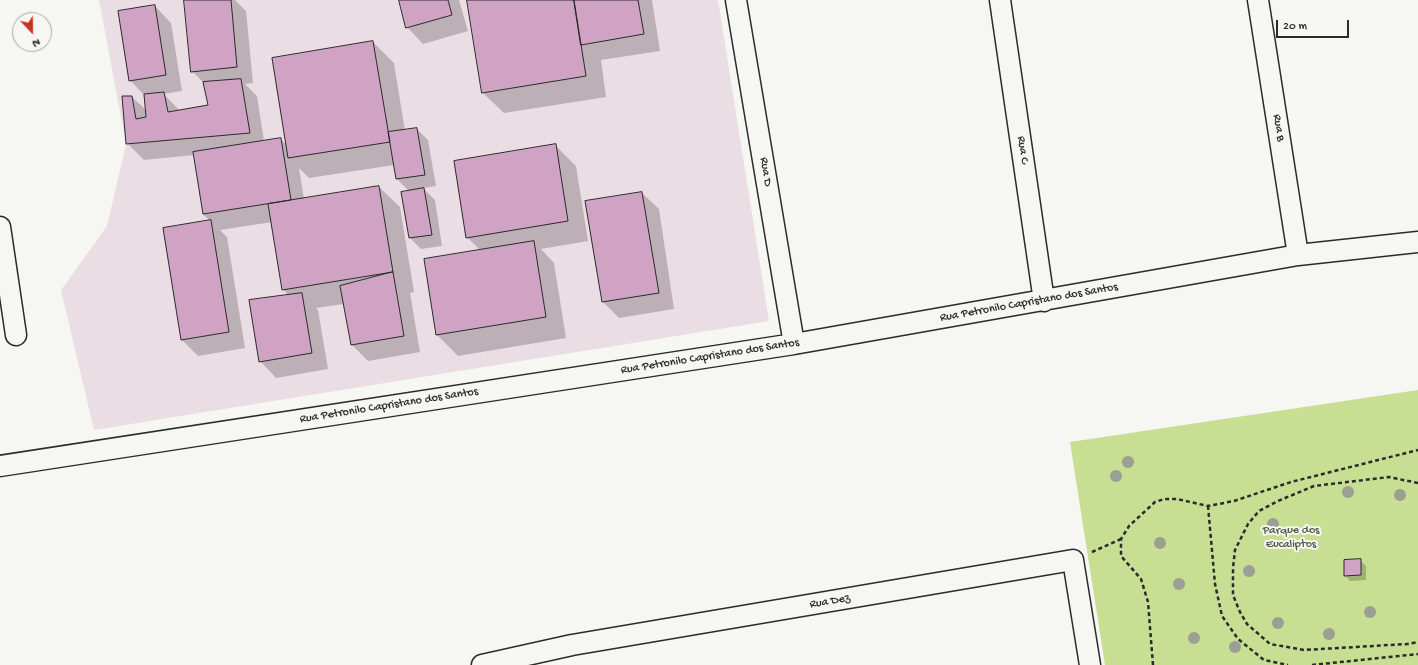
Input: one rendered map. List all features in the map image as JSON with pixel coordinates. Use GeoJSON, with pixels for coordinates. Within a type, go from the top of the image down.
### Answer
{"type":"FeatureCollection","features":[{"type":"Feature","properties":{"kind":"street","name":"Rua D"},"geometry":{"type":"LineString","coordinates":[[736,0],[794,344]]}},
{"type":"Feature","properties":{"kind":"street","name":"Rua C"},"geometry":{"type":"LineString","coordinates":[[1000,0],[1044,301]]}},
{"type":"Feature","properties":{"kind":"street","name":"Rua B"},"geometry":{"type":"LineString","coordinates":[[1258,0],[1298,256]]}},
{"type":"Feature","properties":{"kind":"street"},"geometry":{"type":"LineString","coordinates":[[0,227],[16,335]]}},
{"type":"Feature","properties":{"kind":"street","name":"Rua Petronilo Capristano dos Santos"},"geometry":{"type":"LineString","coordinates":[[0,466],[794,344],[1298,256],[1418,242]]}},
{"type":"Feature","properties":{"kind":"street"},"geometry":{"type":"LineString","coordinates":[[1074,560],[1090,665]]}},
{"type":"Feature","properties":{"kind":"street","name":"Rua Dez"},"geometry":{"type":"LineString","coordinates":[[482,665],[572,645],[1074,560]]}},
{"type":"Feature","properties":{"kind":"path"},"geometry":{"type":"LineString","coordinates":[[1153,665],[1148,602],[1141,579],[1121,556],[1121,539],[1129,526],[1156,502],[1164,499],[1177,499],[1208,506],[1234,501],[1291,482],[1418,450]]}},
{"type":"Feature","properties":{"kind":"path"},"geometry":{"type":"LineString","coordinates":[[1418,483],[1389,477],[1314,486],[1278,501],[1259,511],[1248,524],[1235,550],[1233,581],[1234,595],[1240,612],[1247,624],[1270,644],[1304,650],[1407,644],[1418,642]]}},
{"type":"Feature","properties":{"kind":"path"},"geometry":{"type":"LineString","coordinates":[[1208,506],[1215,584],[1222,616],[1238,639],[1264,660],[1288,665]]}},
{"type":"Feature","properties":{"kind":"path"},"geometry":{"type":"LineString","coordinates":[[1074,560],[1121,539]]}},
{"type":"Feature","properties":{"kind":"path"},"geometry":{"type":"LineString","coordinates":[[1312,665],[1418,654]]}},
{"type":"Feature","properties":{"kind":"shaded area"},"geometry":{"type":"Polygon","coordinates":[[[99,0],[718,0],[769,321],[94,430],[61,290],[107,226],[126,144],[99,0]]]}},
{"type":"Feature","properties":{"kind":"green space","name":"Parque dos Eucaliptos"},"geometry":{"type":"Polygon","coordinates":[[[1418,390],[1418,665],[1105,665],[1070,442],[1418,390]]]}},
{"type":"Feature","properties":{"kind":"building"},"geometry":{"type":"Polygon","coordinates":[[[184,0],[231,0],[237,67],[191,72],[184,0]]]}},
{"type":"Feature","properties":{"kind":"building"},"geometry":{"type":"Polygon","coordinates":[[[399,0],[448,0],[452,15],[406,28],[399,0]]]}},
{"type":"Feature","properties":{"kind":"building"},"geometry":{"type":"Polygon","coordinates":[[[467,0],[574,0],[586,76],[482,93],[467,0]]]}},
{"type":"Feature","properties":{"kind":"building"},"geometry":{"type":"Polygon","coordinates":[[[574,0],[638,0],[644,34],[581,45],[574,0]]]}},
{"type":"Feature","properties":{"kind":"building"},"geometry":{"type":"Polygon","coordinates":[[[155,5],[166,75],[129,81],[118,11],[155,5]]]}},
{"type":"Feature","properties":{"kind":"building"},"geometry":{"type":"Polygon","coordinates":[[[373,41],[390,142],[288,158],[272,58],[373,41]]]}},
{"type":"Feature","properties":{"kind":"building"},"geometry":{"type":"Polygon","coordinates":[[[241,79],[250,133],[126,144],[122,96],[132,96],[136,119],[146,117],[144,94],[164,92],[168,112],[208,105],[203,82],[241,79]]]}},
{"type":"Feature","properties":{"kind":"building"},"geometry":{"type":"Polygon","coordinates":[[[417,128],[425,175],[396,179],[388,132],[417,128]]]}},
{"type":"Feature","properties":{"kind":"building"},"geometry":{"type":"Polygon","coordinates":[[[281,138],[291,200],[203,214],[193,152],[281,138]]]}},
{"type":"Feature","properties":{"kind":"building"},"geometry":{"type":"Polygon","coordinates":[[[556,144],[568,221],[466,238],[454,161],[556,144]]]}},
{"type":"Feature","properties":{"kind":"building"},"geometry":{"type":"Polygon","coordinates":[[[379,186],[393,272],[282,290],[268,204],[379,186]]]}},
{"type":"Feature","properties":{"kind":"building"},"geometry":{"type":"Polygon","coordinates":[[[424,188],[432,235],[409,238],[401,192],[424,188]]]}},
{"type":"Feature","properties":{"kind":"building"},"geometry":{"type":"Polygon","coordinates":[[[642,192],[659,293],[602,302],[585,201],[642,192]]]}},
{"type":"Feature","properties":{"kind":"building"},"geometry":{"type":"Polygon","coordinates":[[[211,220],[229,332],[181,340],[163,228],[211,220]]]}},
{"type":"Feature","properties":{"kind":"building"},"geometry":{"type":"Polygon","coordinates":[[[534,241],[546,317],[436,335],[424,259],[534,241]]]}},
{"type":"Feature","properties":{"kind":"building"},"geometry":{"type":"Polygon","coordinates":[[[393,272],[404,336],[351,345],[340,286],[393,272]]]}},
{"type":"Feature","properties":{"kind":"building"},"geometry":{"type":"Polygon","coordinates":[[[302,293],[312,353],[259,362],[249,300],[302,293]]]}},
{"type":"Feature","properties":{"kind":"building"},"geometry":{"type":"Polygon","coordinates":[[[1361,559],[1361,575],[1344,576],[1344,560],[1361,559]]]}}]}
